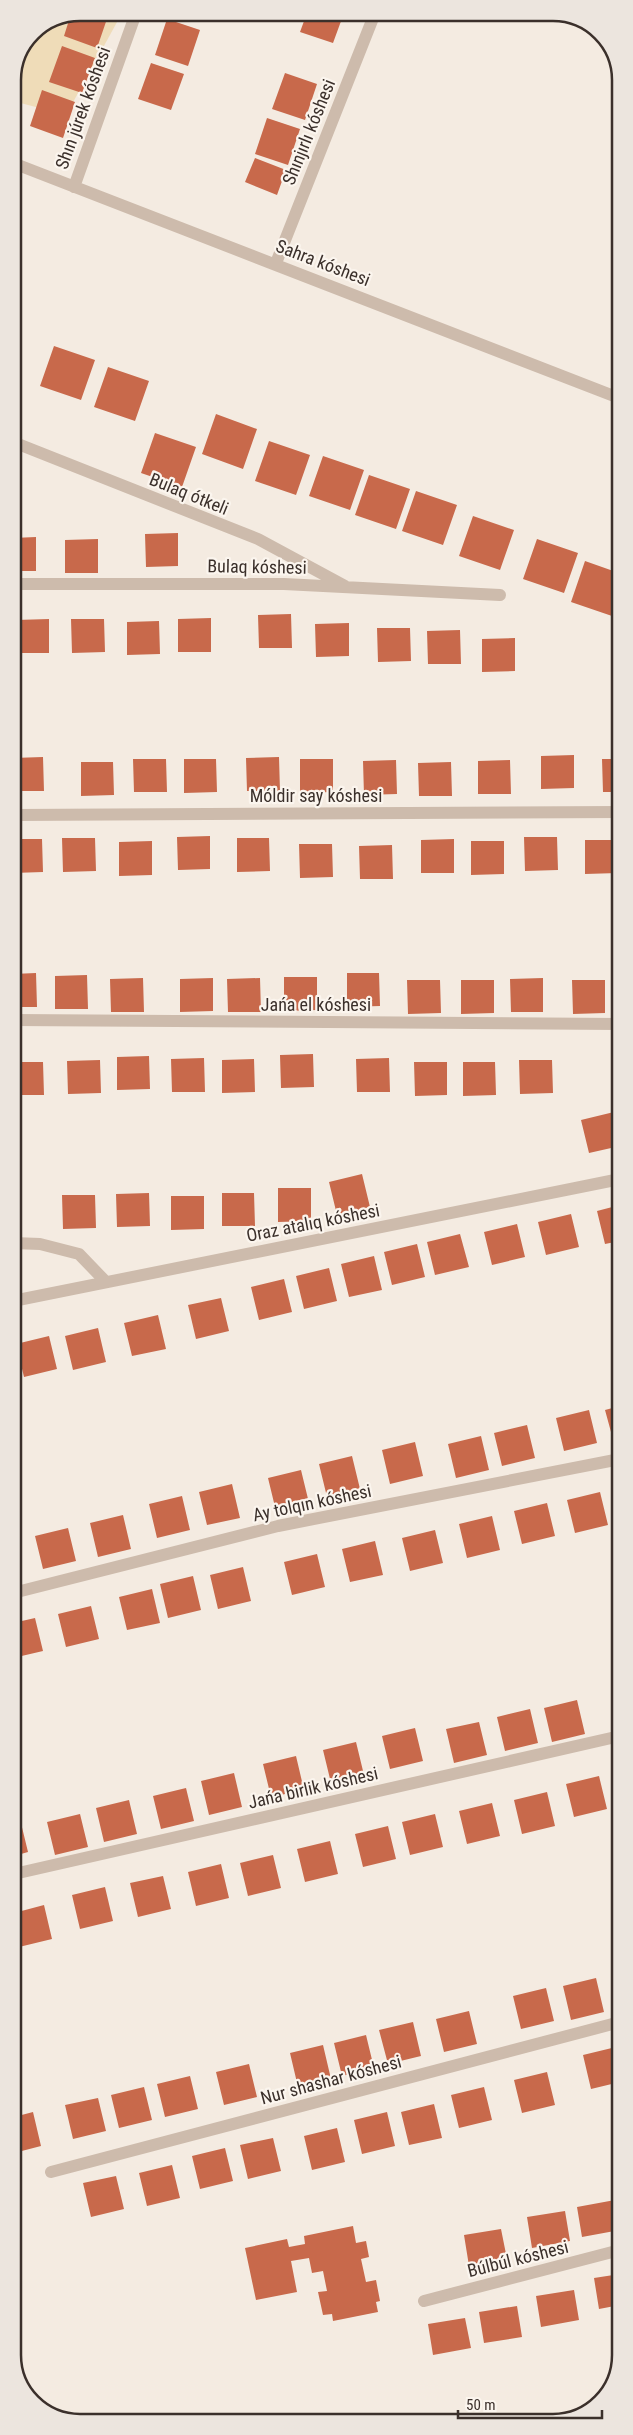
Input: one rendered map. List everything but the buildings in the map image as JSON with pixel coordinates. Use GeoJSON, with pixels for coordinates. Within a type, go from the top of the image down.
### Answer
{"type":"FeatureCollection","features":[{"type":"Feature","properties":{"kind":"street","name":"Shın júrek kóshesi"},"geometry":{"type":"LineString","coordinates":[[74,187],[133,21]]}},
{"type":"Feature","properties":{"kind":"street","name":"Shınjırlı kóshesi"},"geometry":{"type":"LineString","coordinates":[[276,263],[372,21]]}},
{"type":"Feature","properties":{"kind":"street","name":"Sahra kóshesi"},"geometry":{"type":"LineString","coordinates":[[21,166],[276,263],[612,395]]}},
{"type":"Feature","properties":{"kind":"street","name":"Bulaq ótkeli"},"geometry":{"type":"LineString","coordinates":[[21,445],[258,540],[349,588]]}},
{"type":"Feature","properties":{"kind":"street","name":"Bulaq kóshesi"},"geometry":{"type":"LineString","coordinates":[[21,584],[284,584],[500,595]]}},
{"type":"Feature","properties":{"kind":"street","name":"Móldir say kóshesi"},"geometry":{"type":"LineString","coordinates":[[21,815],[612,812]]}},
{"type":"Feature","properties":{"kind":"street","name":"Jańa el kóshesi"},"geometry":{"type":"LineString","coordinates":[[21,1020],[612,1024]]}},
{"type":"Feature","properties":{"kind":"street","name":"Oraz atalıq kóshesi"},"geometry":{"type":"LineString","coordinates":[[21,1299],[612,1180]]}},
{"type":"Feature","properties":{"kind":"street"},"geometry":{"type":"LineString","coordinates":[[21,1243],[40,1244],[79,1254],[106,1282]]}},
{"type":"Feature","properties":{"kind":"street","name":"Ay tolqın kóshesi"},"geometry":{"type":"LineString","coordinates":[[21,1592],[278,1526],[612,1460]]}},
{"type":"Feature","properties":{"kind":"street","name":"Jańa birlik kóshesi"},"geometry":{"type":"LineString","coordinates":[[21,1872],[612,1738]]}},
{"type":"Feature","properties":{"kind":"street","name":"Nur shashar kóshesi"},"geometry":{"type":"LineString","coordinates":[[51,2172],[612,2024]]}},
{"type":"Feature","properties":{"kind":"street","name":"Búlbúl kóshesi"},"geometry":{"type":"LineString","coordinates":[[424,2301],[612,2252]]}},
{"type":"Feature","properties":{"kind":"sand"},"geometry":{"type":"Polygon","coordinates":[[[118,21],[66,115],[21,103],[22,69],[31,47],[47,31],[69,22],[118,21]]]}}]}
